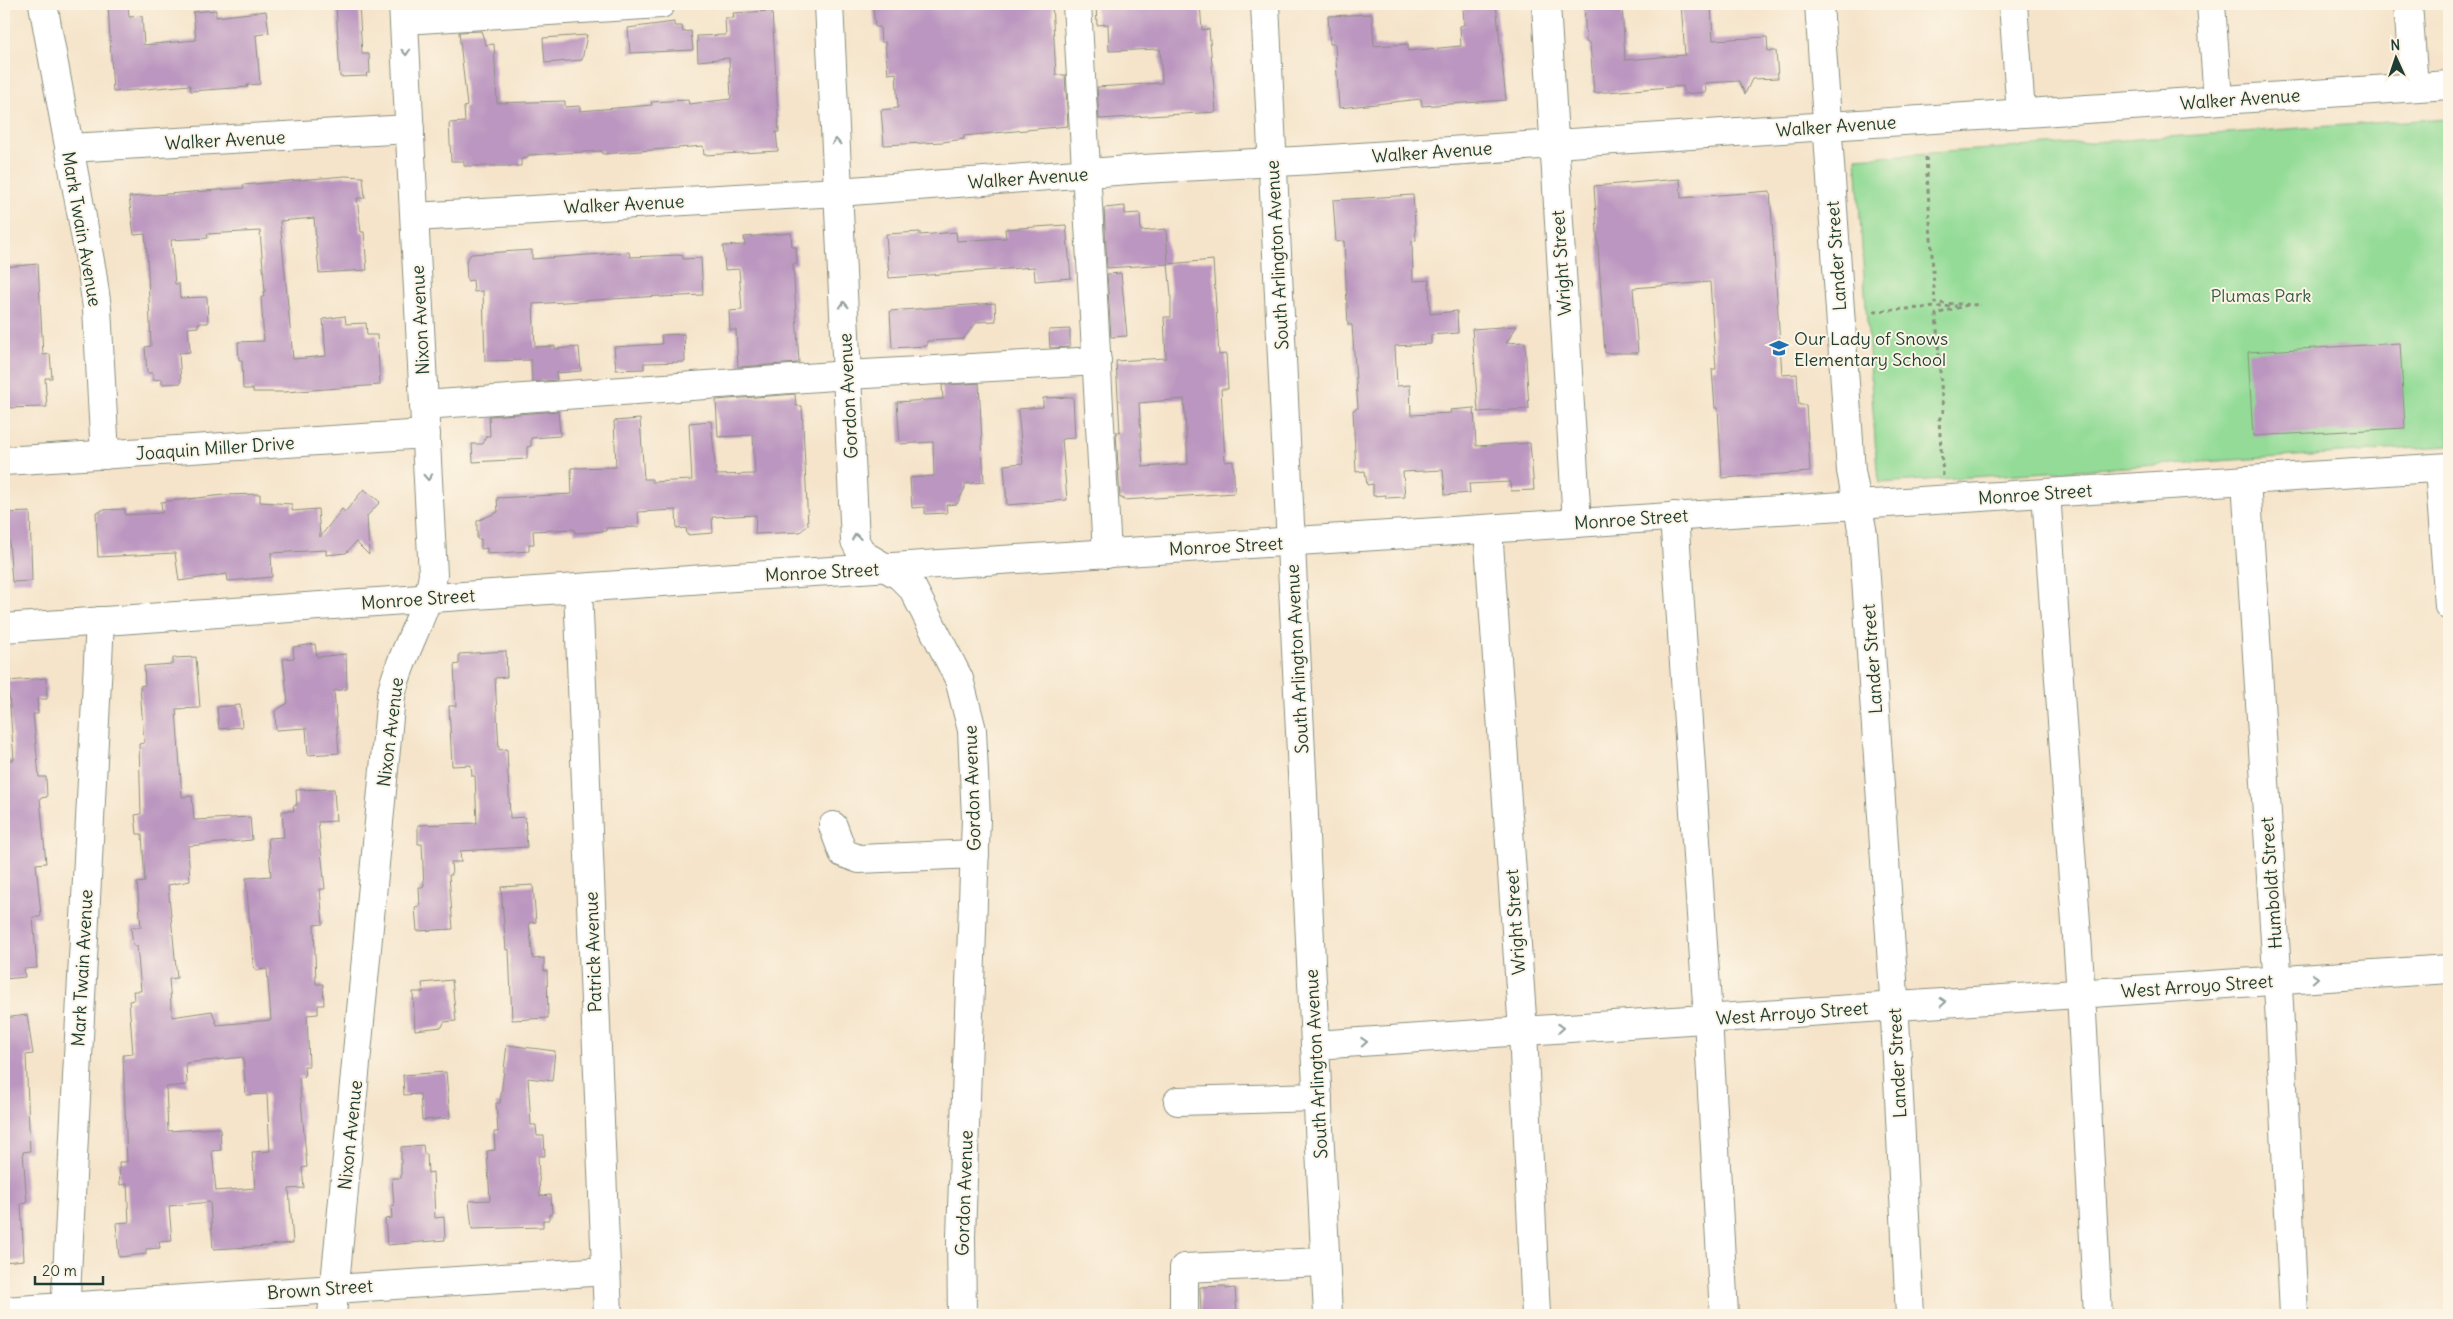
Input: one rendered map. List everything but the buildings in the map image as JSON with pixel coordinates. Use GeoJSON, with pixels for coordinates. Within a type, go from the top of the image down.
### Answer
{"type":"FeatureCollection","features":[{"type":"Feature","properties":{"kind":"street","name":"Mark Twain Avenue"},"geometry":{"type":"LineString","coordinates":[[43,4],[88,246],[97,308],[105,455]]}},
{"type":"Feature","properties":{"kind":"street"},"geometry":{"type":"LineString","coordinates":[[404,12],[661,4]]}},
{"type":"Feature","properties":{"kind":"street","name":"Gordon Avenue"},"geometry":{"type":"LineString","coordinates":[[829,4],[855,541],[862,554],[888,568],[907,582],[919,599],[959,680],[966,703],[974,756],[975,854],[962,1236],[962,1315]]}},
{"type":"Feature","properties":{"kind":"street"},"geometry":{"type":"LineString","coordinates":[[1077,4],[1107,554]]}},
{"type":"Feature","properties":{"kind":"street","name":"South Arlington Avenue"},"geometry":{"type":"LineString","coordinates":[[1265,4],[1328,1315]]}},
{"type":"Feature","properties":{"kind":"street","name":"Wright Street"},"geometry":{"type":"LineString","coordinates":[[1546,4],[1577,523]]}},
{"type":"Feature","properties":{"kind":"street","name":"Lander Street"},"geometry":{"type":"LineString","coordinates":[[1819,4],[1851,471],[1863,534],[1894,1006],[1910,1315]]}},
{"type":"Feature","properties":{"kind":"street"},"geometry":{"type":"LineString","coordinates":[[2013,4],[2020,114]]}},
{"type":"Feature","properties":{"kind":"street"},"geometry":{"type":"LineString","coordinates":[[2211,4],[2218,100]]}},
{"type":"Feature","properties":{"kind":"street"},"geometry":{"type":"LineString","coordinates":[[2408,4],[2414,87]]}},
{"type":"Feature","properties":{"kind":"street","name":"Nixon Avenue"},"geometry":{"type":"LineString","coordinates":[[332,1315],[391,696],[400,663],[427,598],[433,576],[404,12]]}},
{"type":"Feature","properties":{"kind":"street","name":"Walker Avenue"},"geometry":{"type":"LineString","coordinates":[[415,216],[838,192],[1086,173],[1827,127],[2449,85]]}},
{"type":"Feature","properties":{"kind":"street","name":"Walker Avenue"},"geometry":{"type":"LineString","coordinates":[[69,148],[410,129]]}},
{"type":"Feature","properties":{"kind":"street"},"geometry":{"type":"LineString","coordinates":[[424,405],[848,375],[1097,361]]}},
{"type":"Feature","properties":{"kind":"street","name":"Joaquin Miller Drive"},"geometry":{"type":"LineString","coordinates":[[4,461],[426,434]]}},
{"type":"Feature","properties":{"kind":"street"},"geometry":{"type":"LineString","coordinates":[[2444,467],[2449,606]]}},
{"type":"Feature","properties":{"kind":"street","name":"Monroe Street"},"geometry":{"type":"LineString","coordinates":[[4,628],[705,579],[2444,467]]}},
{"type":"Feature","properties":{"kind":"street","name":"Humboldt Street"},"geometry":{"type":"LineString","coordinates":[[2246,480],[2277,981],[2294,1315]]}},
{"type":"Feature","properties":{"kind":"street"},"geometry":{"type":"LineString","coordinates":[[2046,493],[2081,994],[2098,1315]]}},
{"type":"Feature","properties":{"kind":"street"},"geometry":{"type":"LineString","coordinates":[[1674,516],[1708,1018],[1724,1315]]}},
{"type":"Feature","properties":{"kind":"street","name":"Wright Street"},"geometry":{"type":"LineString","coordinates":[[1488,529],[1523,1031],[1536,1315]]}},
{"type":"Feature","properties":{"kind":"street","name":"Patrick Avenue"},"geometry":{"type":"LineString","coordinates":[[578,589],[608,1315]]}},
{"type":"Feature","properties":{"kind":"street","name":"Mark Twain Avenue"},"geometry":{"type":"LineString","coordinates":[[65,1312],[100,621]]}},
{"type":"Feature","properties":{"kind":"street"},"geometry":{"type":"LineString","coordinates":[[833,826],[843,853],[859,859],[975,854]]}},
{"type":"Feature","properties":{"kind":"street","name":"West Arroyo Street"},"geometry":{"type":"LineString","coordinates":[[1315,1045],[2449,969]]}},
{"type":"Feature","properties":{"kind":"street"},"geometry":{"type":"LineString","coordinates":[[1178,1101],[1318,1097]]}},
{"type":"Feature","properties":{"kind":"street"},"geometry":{"type":"LineString","coordinates":[[1184,1315],[1184,1268],[1325,1262]]}},
{"type":"Feature","properties":{"kind":"street","name":"Brown Street"},"geometry":{"type":"LineString","coordinates":[[4,1311],[65,1312],[334,1288],[606,1271]]}},
{"type":"Feature","properties":{"kind":"path"},"geometry":{"type":"LineString","coordinates":[[1926,157],[1935,303],[1981,305]]}},
{"type":"Feature","properties":{"kind":"path"},"geometry":{"type":"LineString","coordinates":[[1874,311],[1970,304]]}},
{"type":"Feature","properties":{"kind":"path"},"geometry":{"type":"LineString","coordinates":[[1943,476],[1939,420],[1943,412],[1936,314],[1970,304]]}},
{"type":"Feature","properties":{"kind":"green space","name":"Plumas Park"},"geometry":{"type":"Polygon","coordinates":[[[2449,118],[2449,446],[1880,483],[1877,470],[1856,158],[2449,118]]]}},
{"type":"Feature","properties":{"kind":"place","name":"Our Lady of Snows Elementary School"},"geometry":{"type":"Point","coordinates":[1779,348]}}]}
